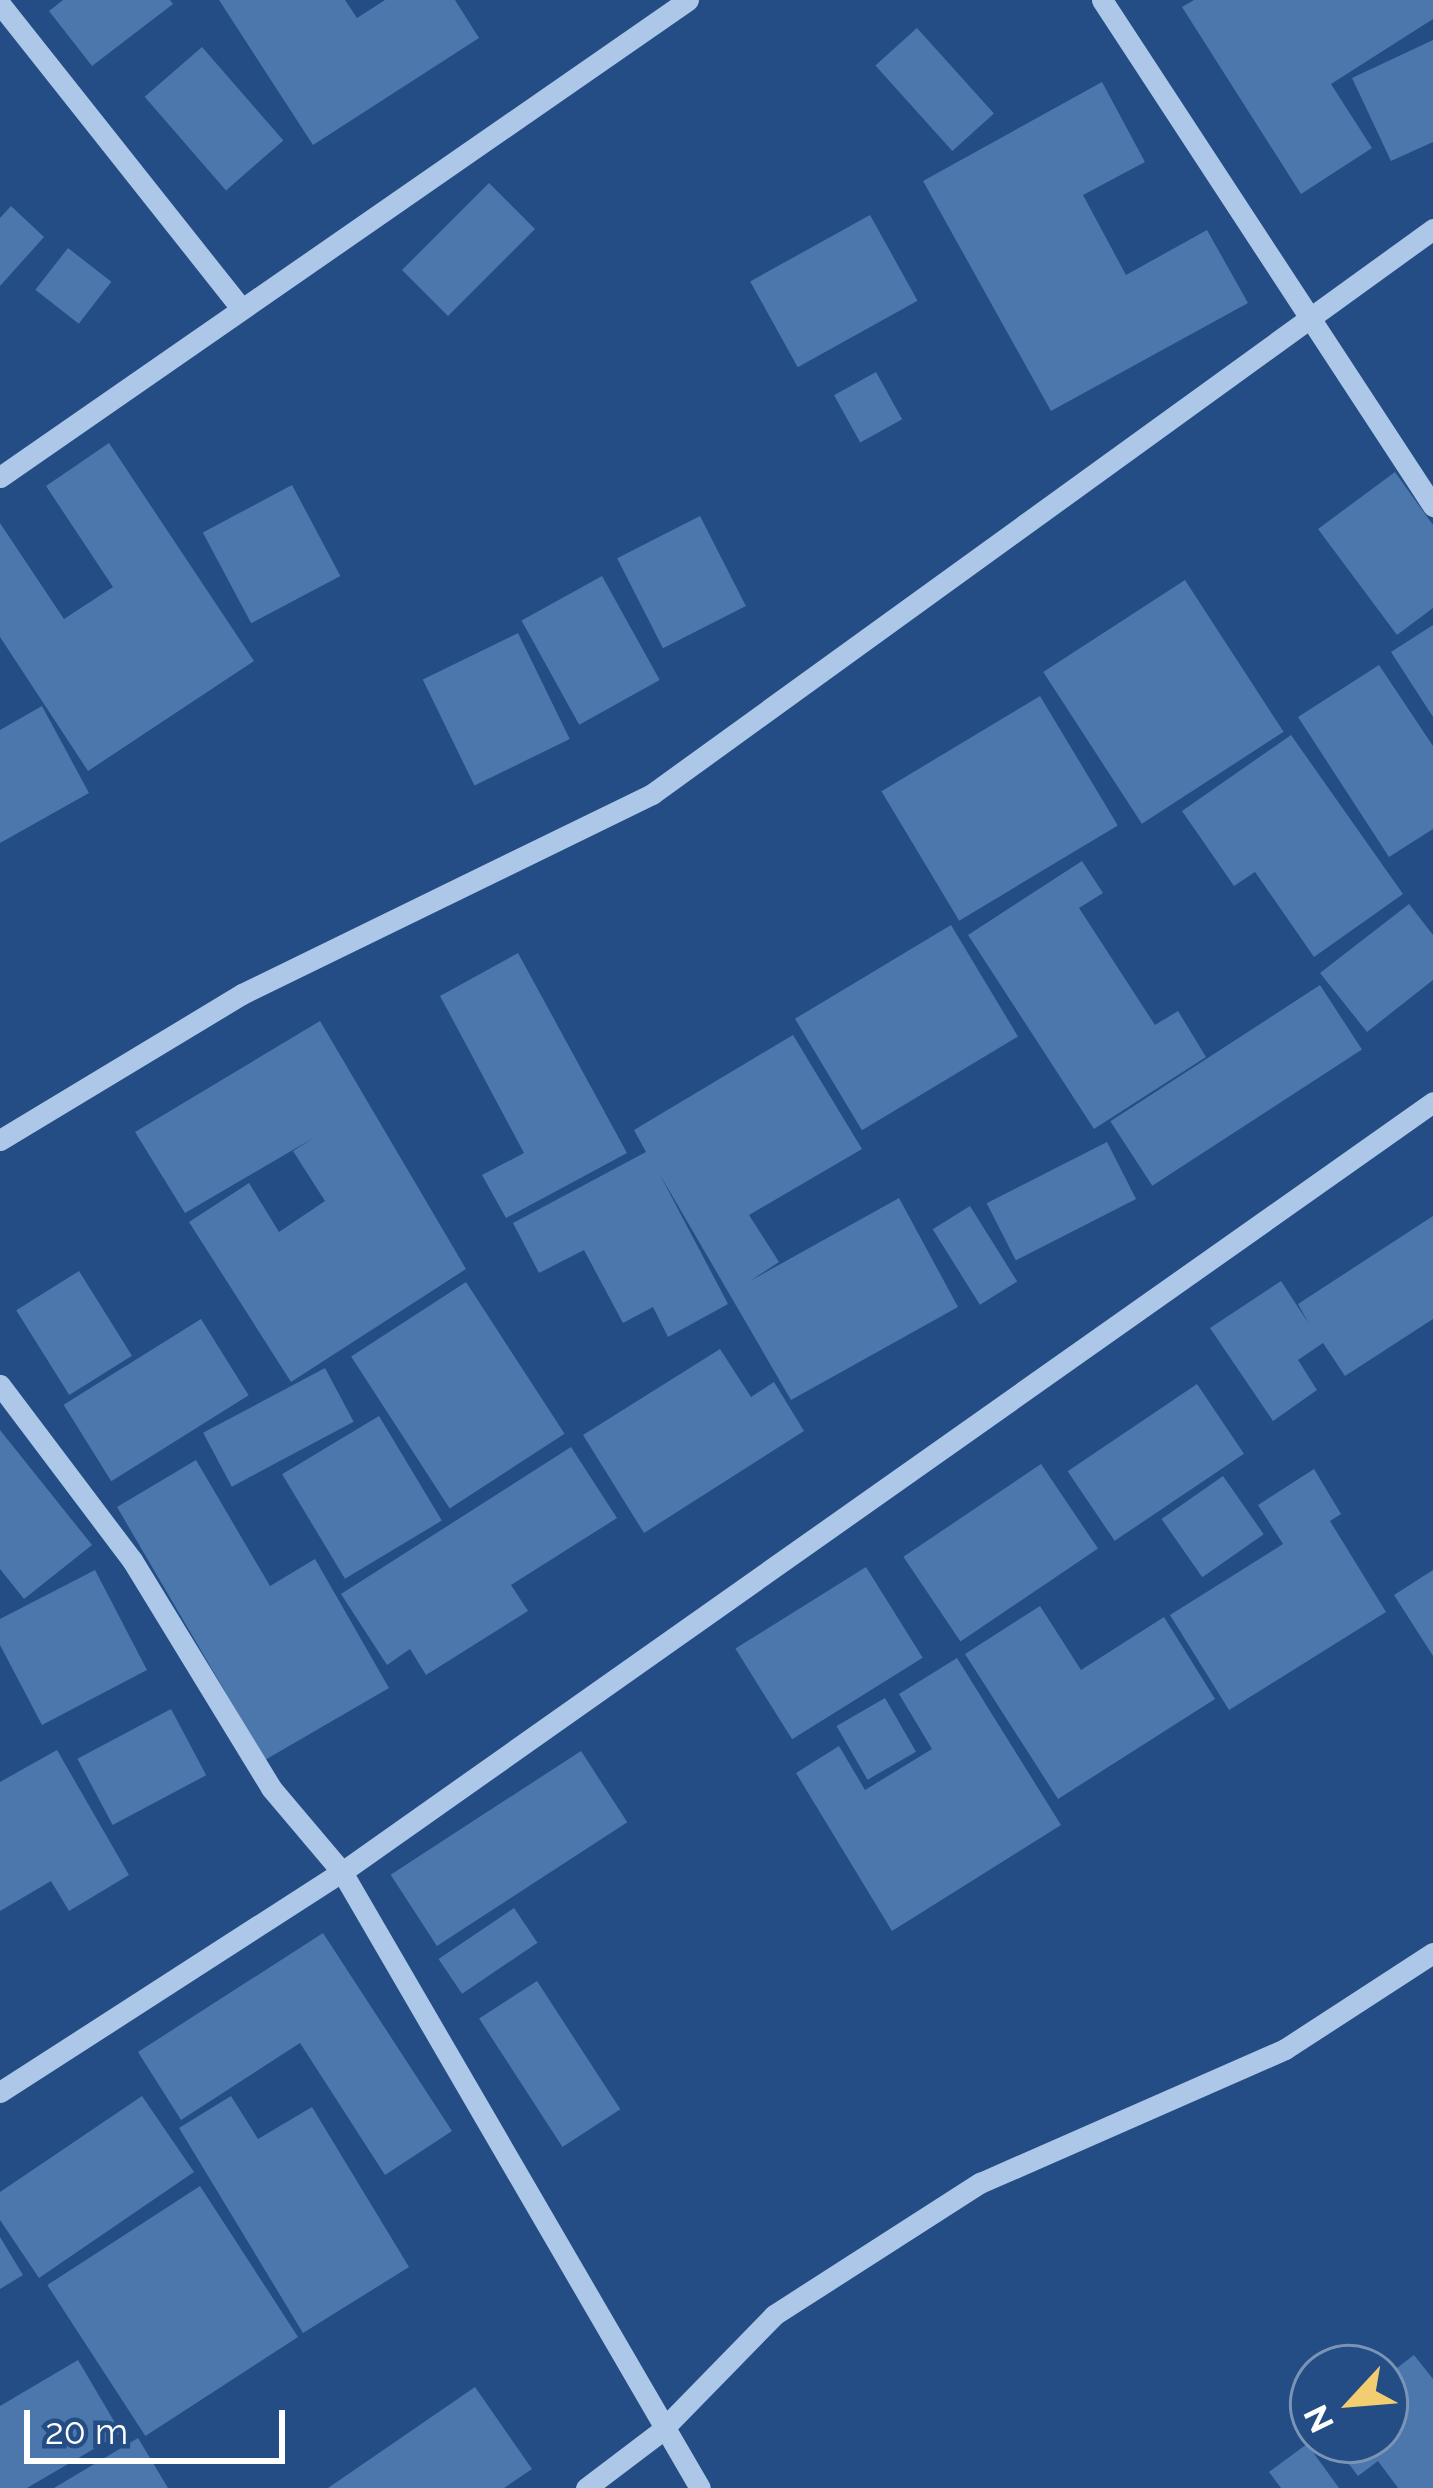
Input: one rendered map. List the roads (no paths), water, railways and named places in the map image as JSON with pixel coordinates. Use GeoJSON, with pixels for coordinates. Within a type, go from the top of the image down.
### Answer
{"type":"FeatureCollection","features":[{"type":"Feature","properties":{"kind":"street"},"geometry":{"type":"LineString","coordinates":[[0,477],[237,303],[688,0]]}},
{"type":"Feature","properties":{"kind":"street"},"geometry":{"type":"LineString","coordinates":[[1102,0],[1302,315],[1433,506]]}},
{"type":"Feature","properties":{"kind":"street"},"geometry":{"type":"LineString","coordinates":[[0,4],[237,303]]}},
{"type":"Feature","properties":{"kind":"street"},"geometry":{"type":"LineString","coordinates":[[0,1140],[242,994],[652,794],[1302,315],[1433,229]]}},
{"type":"Feature","properties":{"kind":"street"},"geometry":{"type":"LineString","coordinates":[[0,2092],[342,1872],[1433,1102]]}},
{"type":"Feature","properties":{"kind":"street"},"geometry":{"type":"LineString","coordinates":[[0,1385],[132,1560],[271,1788],[342,1872],[660,2432],[700,2488]]}},
{"type":"Feature","properties":{"kind":"street"},"geometry":{"type":"LineString","coordinates":[[586,2488],[660,2432],[774,2315],[980,2183],[1285,2049],[1433,1953]]}}]}
